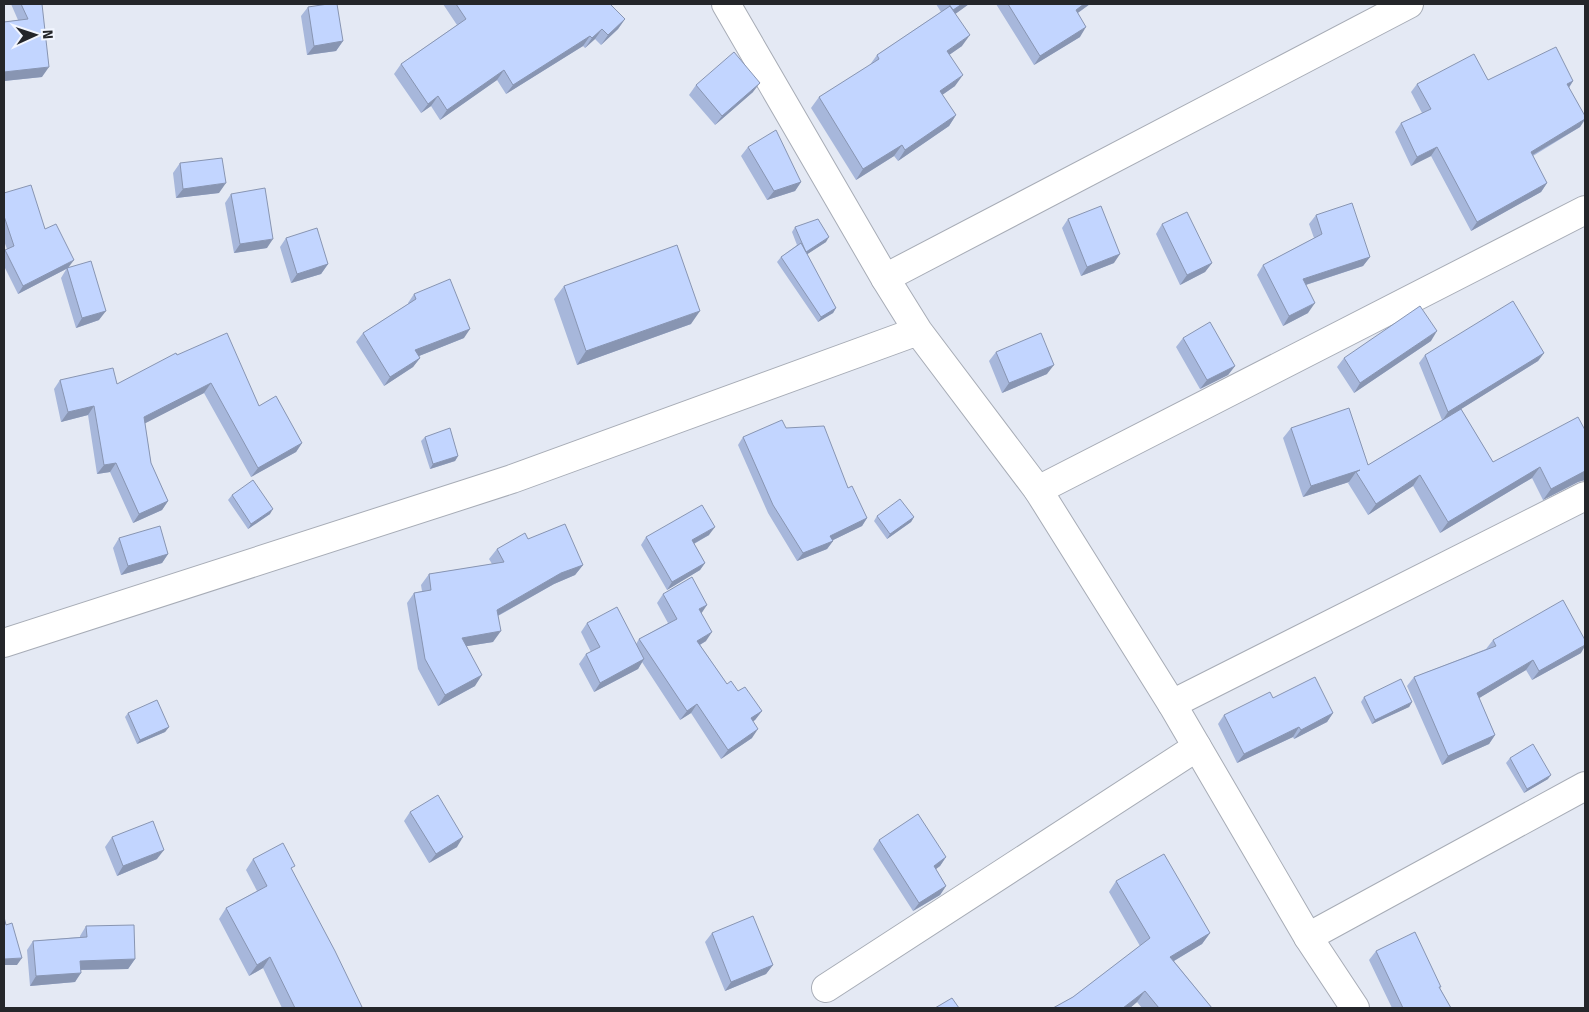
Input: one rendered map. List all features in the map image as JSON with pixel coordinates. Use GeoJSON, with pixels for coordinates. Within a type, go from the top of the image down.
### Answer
{"type":"FeatureCollection","features":[{"type":"Feature","properties":{"kind":"street"},"geometry":{"type":"LineString","coordinates":[[726,4],[918,332],[1038,490],[1172,704],[1308,937],[1355,1008]]}},
{"type":"Feature","properties":{"kind":"street"},"geometry":{"type":"LineString","coordinates":[[885,278],[1409,4]]}},
{"type":"Feature","properties":{"kind":"street"},"geometry":{"type":"LineString","coordinates":[[1038,490],[1585,210]]}},
{"type":"Feature","properties":{"kind":"street"},"geometry":{"type":"LineString","coordinates":[[4,643],[512,480],[918,332]]}},
{"type":"Feature","properties":{"kind":"street"},"geometry":{"type":"LineString","coordinates":[[1172,704],[1585,496]]}},
{"type":"Feature","properties":{"kind":"street"},"geometry":{"type":"LineString","coordinates":[[826,988],[1197,747]]}},
{"type":"Feature","properties":{"kind":"street"},"geometry":{"type":"LineString","coordinates":[[1308,937],[1585,786]]}},
{"type":"Feature","properties":{"kind":"building"},"geometry":{"type":"Polygon","coordinates":[[[21,4],[42,4],[49,67],[4,72],[4,22],[28,19],[21,4]]]}},
{"type":"Feature","properties":{"kind":"building"},"geometry":{"type":"Polygon","coordinates":[[[337,4],[343,41],[314,46],[308,7],[337,4]]]}},
{"type":"Feature","properties":{"kind":"building"},"geometry":{"type":"Polygon","coordinates":[[[456,4],[610,4],[625,19],[608,35],[602,29],[592,38],[590,36],[513,85],[504,70],[447,110],[438,96],[428,104],[401,64],[466,19],[456,4]]]}},
{"type":"Feature","properties":{"kind":"building"},"geometry":{"type":"Polygon","coordinates":[[[949,4],[962,4],[953,10],[949,4]]]}},
{"type":"Feature","properties":{"kind":"building"},"geometry":{"type":"Polygon","coordinates":[[[1008,4],[1084,4],[1076,10],[1086,27],[1040,56],[1008,4]]]}},
{"type":"Feature","properties":{"kind":"building"},"geometry":{"type":"Polygon","coordinates":[[[950,6],[970,35],[947,51],[963,75],[940,91],[956,115],[905,150],[902,145],[863,169],[819,97],[879,59],[877,55],[950,6]]]}},
{"type":"Feature","properties":{"kind":"building"},"geometry":{"type":"Polygon","coordinates":[[[1556,47],[1573,81],[1567,84],[1585,119],[1531,152],[1547,183],[1477,222],[1437,147],[1417,157],[1401,123],[1431,109],[1417,84],[1474,54],[1488,80],[1556,47]]]}},
{"type":"Feature","properties":{"kind":"building"},"geometry":{"type":"Polygon","coordinates":[[[734,52],[760,83],[722,116],[696,85],[734,52]]]}},
{"type":"Feature","properties":{"kind":"building"},"geometry":{"type":"Polygon","coordinates":[[[776,130],[801,182],[774,191],[748,147],[776,130]]]}},
{"type":"Feature","properties":{"kind":"building"},"geometry":{"type":"Polygon","coordinates":[[[222,158],[226,183],[183,189],[180,163],[222,158]]]}},
{"type":"Feature","properties":{"kind":"building"},"geometry":{"type":"Polygon","coordinates":[[[31,185],[45,229],[56,224],[74,260],[23,286],[5,250],[14,246],[4,216],[4,193],[31,185]]]}},
{"type":"Feature","properties":{"kind":"building"},"geometry":{"type":"Polygon","coordinates":[[[265,188],[273,239],[240,244],[231,194],[265,188]]]}},
{"type":"Feature","properties":{"kind":"building"},"geometry":{"type":"Polygon","coordinates":[[[1352,203],[1370,257],[1303,279],[1315,303],[1289,316],[1263,265],[1322,234],[1316,215],[1352,203]]]}},
{"type":"Feature","properties":{"kind":"building"},"geometry":{"type":"Polygon","coordinates":[[[1101,206],[1120,254],[1087,267],[1068,219],[1101,206]]]}},
{"type":"Feature","properties":{"kind":"building"},"geometry":{"type":"Polygon","coordinates":[[[1187,212],[1212,263],[1187,275],[1162,224],[1187,212]]]}},
{"type":"Feature","properties":{"kind":"building"},"geometry":{"type":"Polygon","coordinates":[[[818,219],[829,237],[806,252],[795,227],[818,219]]]}},
{"type":"Feature","properties":{"kind":"building"},"geometry":{"type":"Polygon","coordinates":[[[317,228],[328,264],[297,274],[286,238],[317,228]]]}},
{"type":"Feature","properties":{"kind":"building"},"geometry":{"type":"Polygon","coordinates":[[[801,243],[836,308],[821,317],[781,257],[801,243]]]}},
{"type":"Feature","properties":{"kind":"building"},"geometry":{"type":"Polygon","coordinates":[[[677,245],[700,311],[586,351],[564,286],[677,245]]]}},
{"type":"Feature","properties":{"kind":"building"},"geometry":{"type":"Polygon","coordinates":[[[91,261],[106,311],[82,318],[67,268],[91,261]]]}},
{"type":"Feature","properties":{"kind":"building"},"geometry":{"type":"Polygon","coordinates":[[[450,279],[470,329],[415,350],[420,358],[390,377],[363,333],[416,299],[414,294],[450,279]]]}},
{"type":"Feature","properties":{"kind":"building"},"geometry":{"type":"Polygon","coordinates":[[[1513,301],[1544,353],[1448,412],[1425,355],[1513,301]]]}},
{"type":"Feature","properties":{"kind":"building"},"geometry":{"type":"Polygon","coordinates":[[[1420,306],[1437,331],[1360,383],[1344,358],[1420,306]]]}},
{"type":"Feature","properties":{"kind":"building"},"geometry":{"type":"Polygon","coordinates":[[[1210,322],[1235,366],[1207,380],[1183,338],[1210,322]]]}},
{"type":"Feature","properties":{"kind":"building"},"geometry":{"type":"Polygon","coordinates":[[[227,333],[259,406],[276,396],[302,443],[258,468],[211,383],[144,417],[151,463],[168,501],[139,514],[116,463],[104,465],[94,406],[68,412],[60,380],[113,368],[117,384],[176,353],[177,355],[227,333]]]}},
{"type":"Feature","properties":{"kind":"building"},"geometry":{"type":"Polygon","coordinates":[[[1041,333],[1054,365],[1009,383],[996,352],[1041,333]]]}},
{"type":"Feature","properties":{"kind":"building"},"geometry":{"type":"Polygon","coordinates":[[[1349,408],[1368,465],[1461,409],[1493,462],[1578,417],[1585,430],[1585,471],[1551,489],[1540,467],[1448,522],[1420,475],[1376,504],[1356,472],[1360,470],[1311,486],[1291,428],[1349,408]]]}},
{"type":"Feature","properties":{"kind":"building"},"geometry":{"type":"Polygon","coordinates":[[[782,420],[786,428],[824,426],[848,488],[852,486],[867,518],[830,536],[833,541],[803,553],[773,505],[743,437],[782,420]]]}},
{"type":"Feature","properties":{"kind":"building"},"geometry":{"type":"Polygon","coordinates":[[[450,428],[458,456],[433,464],[425,437],[450,428]]]}},
{"type":"Feature","properties":{"kind":"building"},"geometry":{"type":"Polygon","coordinates":[[[253,480],[273,509],[251,524],[232,495],[253,480]]]}},
{"type":"Feature","properties":{"kind":"building"},"geometry":{"type":"Polygon","coordinates":[[[900,499],[914,517],[890,534],[877,516],[900,499]]]}},
{"type":"Feature","properties":{"kind":"building"},"geometry":{"type":"Polygon","coordinates":[[[702,505],[715,527],[692,540],[705,563],[672,582],[646,537],[702,505]]]}},
{"type":"Feature","properties":{"kind":"building"},"geometry":{"type":"Polygon","coordinates":[[[565,524],[583,565],[561,573],[497,610],[501,631],[462,638],[482,675],[445,695],[425,659],[414,593],[431,590],[429,574],[504,562],[497,549],[525,533],[528,539],[565,524]]]}},
{"type":"Feature","properties":{"kind":"building"},"geometry":{"type":"Polygon","coordinates":[[[160,526],[168,554],[128,566],[119,538],[160,526]]]}},
{"type":"Feature","properties":{"kind":"building"},"geometry":{"type":"Polygon","coordinates":[[[692,577],[707,605],[699,609],[712,632],[697,641],[727,684],[731,681],[738,691],[745,687],[762,711],[751,718],[758,729],[728,750],[697,704],[687,711],[639,639],[677,619],[663,594],[692,577]]]}},
{"type":"Feature","properties":{"kind":"building"},"geometry":{"type":"Polygon","coordinates":[[[1563,600],[1585,640],[1585,645],[1539,671],[1533,660],[1477,693],[1495,735],[1448,756],[1414,677],[1496,646],[1493,640],[1563,600]]]}},
{"type":"Feature","properties":{"kind":"building"},"geometry":{"type":"Polygon","coordinates":[[[617,607],[644,659],[600,683],[586,654],[600,647],[587,623],[617,607]]]}},
{"type":"Feature","properties":{"kind":"building"},"geometry":{"type":"Polygon","coordinates":[[[1315,677],[1333,713],[1301,730],[1299,727],[1244,754],[1224,715],[1270,692],[1273,698],[1315,677]]]}},
{"type":"Feature","properties":{"kind":"building"},"geometry":{"type":"Polygon","coordinates":[[[1401,679],[1412,702],[1375,720],[1364,697],[1401,679]]]}},
{"type":"Feature","properties":{"kind":"building"},"geometry":{"type":"Polygon","coordinates":[[[157,700],[169,727],[140,740],[128,713],[157,700]]]}},
{"type":"Feature","properties":{"kind":"building"},"geometry":{"type":"Polygon","coordinates":[[[1533,744],[1551,775],[1527,789],[1510,758],[1533,744]]]}},
{"type":"Feature","properties":{"kind":"building"},"geometry":{"type":"Polygon","coordinates":[[[438,795],[463,837],[436,854],[410,812],[438,795]]]}},
{"type":"Feature","properties":{"kind":"building"},"geometry":{"type":"Polygon","coordinates":[[[918,814],[946,857],[934,866],[946,886],[919,903],[879,840],[918,814]]]}},
{"type":"Feature","properties":{"kind":"building"},"geometry":{"type":"Polygon","coordinates":[[[153,821],[164,850],[123,866],[112,837],[153,821]]]}},
{"type":"Feature","properties":{"kind":"building"},"geometry":{"type":"Polygon","coordinates":[[[283,843],[295,866],[291,868],[362,1007],[295,1008],[270,957],[257,965],[226,908],[267,886],[253,859],[283,843]]]}},
{"type":"Feature","properties":{"kind":"building"},"geometry":{"type":"Polygon","coordinates":[[[1164,854],[1210,933],[1170,957],[1212,1008],[1159,1008],[1145,991],[1123,1008],[1053,1008],[1073,997],[1150,938],[1116,881],[1164,854]]]}},
{"type":"Feature","properties":{"kind":"building"},"geometry":{"type":"Polygon","coordinates":[[[753,916],[773,965],[731,982],[712,933],[753,916]]]}},
{"type":"Feature","properties":{"kind":"building"},"geometry":{"type":"Polygon","coordinates":[[[4,917],[6,925],[12,923],[22,958],[4,959],[4,917]]]}},
{"type":"Feature","properties":{"kind":"building"},"geometry":{"type":"Polygon","coordinates":[[[134,925],[135,959],[80,961],[81,973],[36,976],[33,941],[87,937],[86,926],[134,925]]]}},
{"type":"Feature","properties":{"kind":"building"},"geometry":{"type":"Polygon","coordinates":[[[1415,932],[1441,987],[1439,987],[1451,1008],[1403,1008],[1376,951],[1415,932]]]}},
{"type":"Feature","properties":{"kind":"building"},"geometry":{"type":"Polygon","coordinates":[[[952,998],[959,1008],[935,1008],[952,998]]]}}]}
